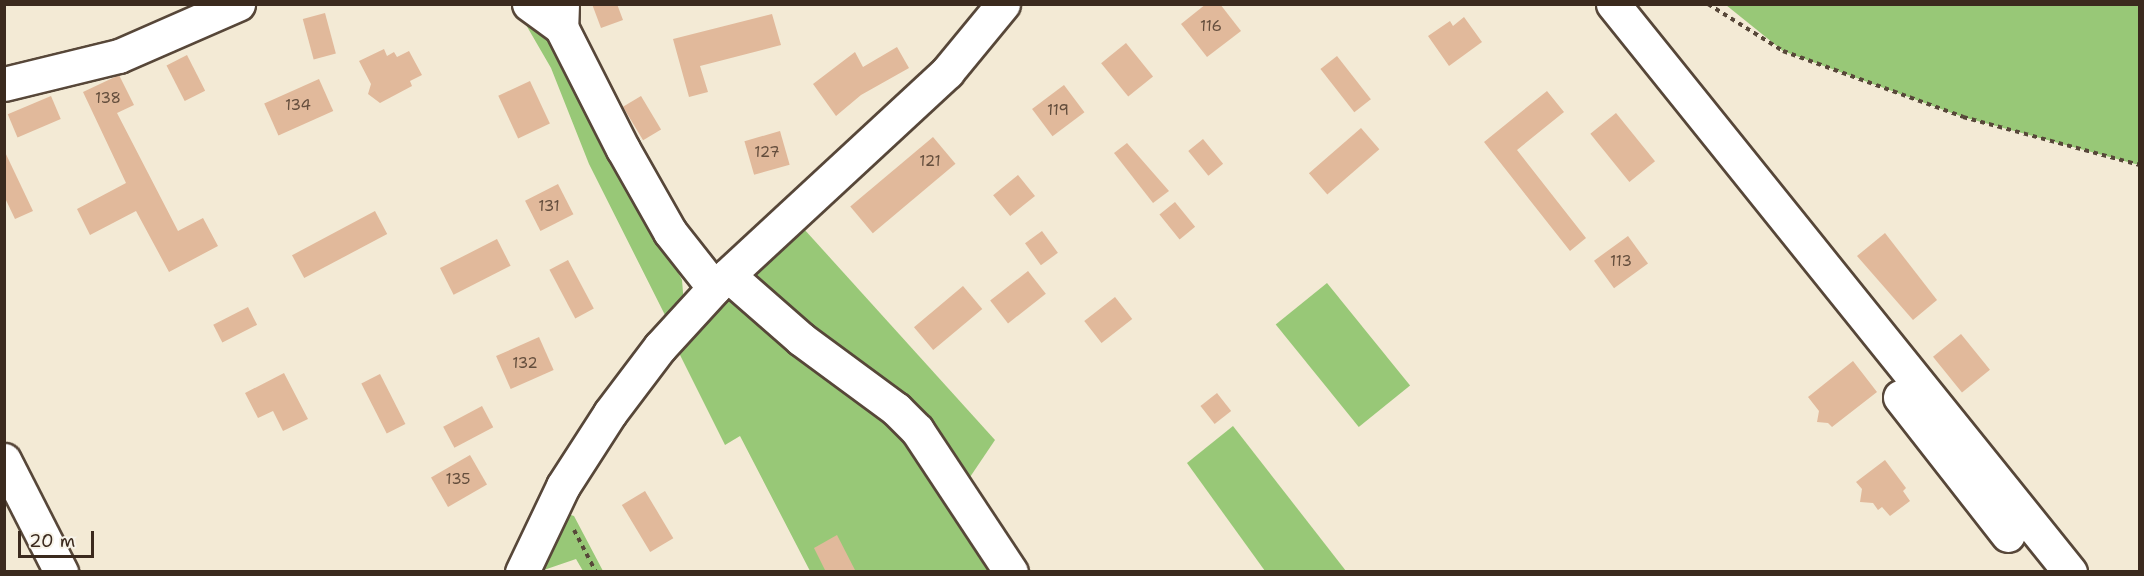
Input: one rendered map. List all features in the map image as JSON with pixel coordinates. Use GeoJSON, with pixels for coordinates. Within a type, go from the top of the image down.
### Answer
{"type":"FeatureCollection","features":[{"type":"Feature","properties":{"kind":"street"},"geometry":{"type":"LineString","coordinates":[[4,84],[119,56],[238,4]]}},
{"type":"Feature","properties":{"kind":"street"},"geometry":{"type":"LineString","coordinates":[[529,4],[561,16],[670,232],[721,281],[896,409],[917,430],[1011,572]]}},
{"type":"Feature","properties":{"kind":"street"},"geometry":{"type":"LineString","coordinates":[[522,572],[557,497],[638,376],[721,281],[939,79],[1003,4]]}},
{"type":"Feature","properties":{"kind":"street"},"geometry":{"type":"LineString","coordinates":[[1592,4],[2008,535]]}},
{"type":"Feature","properties":{"kind":"street"},"geometry":{"type":"LineString","coordinates":[[1612,4],[2070,572]]}},
{"type":"Feature","properties":{"kind":"street"},"geometry":{"type":"LineString","coordinates":[[4,460],[61,572]]}},
{"type":"Feature","properties":{"kind":"path"},"geometry":{"type":"LineString","coordinates":[[1708,4],[1795,55],[1963,117],[2139,165]]}},
{"type":"Feature","properties":{"kind":"path"},"geometry":{"type":"LineString","coordinates":[[557,497],[596,572]]}},
{"type":"Feature","properties":{"kind":"green space"},"geometry":{"type":"Polygon","coordinates":[[[1726,5],[2139,5],[2139,165],[1963,117],[1783,51],[1726,5]]]}},
{"type":"Feature","properties":{"kind":"green space"},"geometry":{"type":"Polygon","coordinates":[[[518,11],[541,23],[567,58],[682,280],[684,305],[668,321],[589,164],[551,68],[518,11]]]}},
{"type":"Feature","properties":{"kind":"green space"},"geometry":{"type":"Polygon","coordinates":[[[804,229],[995,440],[966,483],[746,278],[804,229]]]}},
{"type":"Feature","properties":{"kind":"green space"},"geometry":{"type":"Polygon","coordinates":[[[1327,283],[1410,386],[1359,427],[1276,325],[1327,283]]]}},
{"type":"Feature","properties":{"kind":"green space"},"geometry":{"type":"Polygon","coordinates":[[[727,291],[890,415],[998,571],[810,571],[740,436],[725,445],[677,349],[727,291]]]}},
{"type":"Feature","properties":{"kind":"green space"},"geometry":{"type":"Polygon","coordinates":[[[1233,426],[1346,571],[1265,571],[1187,463],[1233,426]]]}},
{"type":"Feature","properties":{"kind":"green space"},"geometry":{"type":"Polygon","coordinates":[[[562,512],[574,516],[603,571],[583,571],[576,559],[538,572],[562,512]]]}},
{"type":"Feature","properties":{"kind":"building"},"geometry":{"type":"Polygon","coordinates":[[[592,4],[617,4],[623,20],[601,28],[592,4]]]}},
{"type":"Feature","properties":{"kind":"building"},"geometry":{"type":"Polygon","coordinates":[[[1206,4],[1220,4],[1241,31],[1207,57],[1181,24],[1206,4]]]}},
{"type":"Feature","properties":{"kind":"building"},"geometry":{"type":"Polygon","coordinates":[[[325,13],[336,54],[314,60],[303,19],[325,13]]]}},
{"type":"Feature","properties":{"kind":"building"},"geometry":{"type":"Polygon","coordinates":[[[772,14],[781,45],[700,66],[708,92],[689,97],[673,39],[772,14]]]}},
{"type":"Feature","properties":{"kind":"building"},"geometry":{"type":"Polygon","coordinates":[[[1464,17],[1482,42],[1449,66],[1428,36],[1450,21],[1453,26],[1464,17]]]}},
{"type":"Feature","properties":{"kind":"building"},"geometry":{"type":"Polygon","coordinates":[[[1126,43],[1153,76],[1128,97],[1101,63],[1126,43]]]}},
{"type":"Feature","properties":{"kind":"building"},"geometry":{"type":"Polygon","coordinates":[[[897,47],[909,68],[861,95],[836,116],[813,84],[855,52],[863,67],[897,47]]]}},
{"type":"Feature","properties":{"kind":"building"},"geometry":{"type":"Polygon","coordinates":[[[384,49],[387,56],[394,52],[397,57],[409,51],[422,75],[410,81],[412,86],[380,103],[368,94],[371,84],[359,61],[384,49]]]}},
{"type":"Feature","properties":{"kind":"building"},"geometry":{"type":"Polygon","coordinates":[[[187,55],[205,91],[185,101],[167,65],[187,55]]]}},
{"type":"Feature","properties":{"kind":"building"},"geometry":{"type":"Polygon","coordinates":[[[1337,56],[1371,99],[1354,112],[1320,69],[1337,56]]]}},
{"type":"Feature","properties":{"kind":"building"},"geometry":{"type":"Polygon","coordinates":[[[119,75],[134,105],[117,113],[178,231],[203,218],[218,246],[169,272],[136,211],[90,235],[77,209],[126,183],[83,92],[119,75]]]}},
{"type":"Feature","properties":{"kind":"building"},"geometry":{"type":"Polygon","coordinates":[[[319,79],[333,111],[278,135],[264,103],[319,79]]]}},
{"type":"Feature","properties":{"kind":"building"},"geometry":{"type":"Polygon","coordinates":[[[530,81],[550,124],[518,138],[498,96],[530,81]]]}},
{"type":"Feature","properties":{"kind":"building"},"geometry":{"type":"Polygon","coordinates":[[[1064,85],[1084,112],[1053,136],[1032,109],[1064,85]]]}},
{"type":"Feature","properties":{"kind":"building"},"geometry":{"type":"Polygon","coordinates":[[[1547,91],[1564,112],[1517,150],[1586,238],[1570,251],[1484,142],[1547,91]]]}},
{"type":"Feature","properties":{"kind":"building"},"geometry":{"type":"Polygon","coordinates":[[[51,96],[61,119],[18,137],[8,114],[51,96]]]}},
{"type":"Feature","properties":{"kind":"building"},"geometry":{"type":"Polygon","coordinates":[[[641,96],[661,129],[643,140],[623,107],[641,96]]]}},
{"type":"Feature","properties":{"kind":"building"},"geometry":{"type":"Polygon","coordinates":[[[1616,113],[1655,161],[1629,182],[1590,134],[1616,113]]]}},
{"type":"Feature","properties":{"kind":"building"},"geometry":{"type":"Polygon","coordinates":[[[1361,128],[1379,149],[1327,194],[1309,173],[1361,128]]]}},
{"type":"Feature","properties":{"kind":"building"},"geometry":{"type":"Polygon","coordinates":[[[780,131],[790,165],[754,175],[744,141],[780,131]]]}},
{"type":"Feature","properties":{"kind":"building"},"geometry":{"type":"Polygon","coordinates":[[[933,137],[955,164],[873,233],[850,206],[933,137]]]}},
{"type":"Feature","properties":{"kind":"building"},"geometry":{"type":"Polygon","coordinates":[[[1203,139],[1223,164],[1208,176],[1188,151],[1203,139]]]}},
{"type":"Feature","properties":{"kind":"building"},"geometry":{"type":"Polygon","coordinates":[[[1127,143],[1169,191],[1153,203],[1114,153],[1127,143]]]}},
{"type":"Feature","properties":{"kind":"building"},"geometry":{"type":"Polygon","coordinates":[[[4,150],[33,211],[15,219],[4,196],[4,150]]]}},
{"type":"Feature","properties":{"kind":"building"},"geometry":{"type":"Polygon","coordinates":[[[1018,175],[1035,196],[1010,216],[993,195],[1018,175]]]}},
{"type":"Feature","properties":{"kind":"building"},"geometry":{"type":"Polygon","coordinates":[[[558,184],[573,214],[540,231],[525,201],[558,184]]]}},
{"type":"Feature","properties":{"kind":"building"},"geometry":{"type":"Polygon","coordinates":[[[1175,202],[1195,227],[1180,239],[1159,215],[1175,202]]]}},
{"type":"Feature","properties":{"kind":"building"},"geometry":{"type":"Polygon","coordinates":[[[375,211],[387,234],[304,278],[292,255],[375,211]]]}},
{"type":"Feature","properties":{"kind":"building"},"geometry":{"type":"Polygon","coordinates":[[[1042,231],[1058,253],[1041,265],[1025,243],[1042,231]]]}},
{"type":"Feature","properties":{"kind":"building"},"geometry":{"type":"Polygon","coordinates":[[[1885,233],[1937,300],[1913,320],[1857,256],[1885,233]]]}},
{"type":"Feature","properties":{"kind":"building"},"geometry":{"type":"Polygon","coordinates":[[[1628,236],[1648,264],[1614,288],[1594,261],[1628,236]]]}},
{"type":"Feature","properties":{"kind":"building"},"geometry":{"type":"Polygon","coordinates":[[[497,239],[511,266],[454,295],[440,268],[497,239]]]}},
{"type":"Feature","properties":{"kind":"building"},"geometry":{"type":"Polygon","coordinates":[[[568,260],[594,309],[575,318],[549,270],[568,260]]]}},
{"type":"Feature","properties":{"kind":"building"},"geometry":{"type":"Polygon","coordinates":[[[1028,271],[1046,294],[1008,323],[990,301],[1028,271]]]}},
{"type":"Feature","properties":{"kind":"building"},"geometry":{"type":"Polygon","coordinates":[[[963,286],[982,309],[933,350],[914,327],[963,286]]]}},
{"type":"Feature","properties":{"kind":"building"},"geometry":{"type":"Polygon","coordinates":[[[1115,297],[1132,319],[1102,343],[1084,321],[1115,297]]]}},
{"type":"Feature","properties":{"kind":"building"},"geometry":{"type":"Polygon","coordinates":[[[248,307],[257,325],[222,343],[213,325],[248,307]]]}},
{"type":"Feature","properties":{"kind":"building"},"geometry":{"type":"Polygon","coordinates":[[[1961,334],[1990,370],[1962,392],[1933,357],[1961,334]]]}},
{"type":"Feature","properties":{"kind":"building"},"geometry":{"type":"Polygon","coordinates":[[[539,337],[554,370],[511,389],[496,356],[539,337]]]}},
{"type":"Feature","properties":{"kind":"building"},"geometry":{"type":"Polygon","coordinates":[[[1853,361],[1877,392],[1832,427],[1828,423],[1817,422],[1819,411],[1808,397],[1853,361]]]}},
{"type":"Feature","properties":{"kind":"building"},"geometry":{"type":"Polygon","coordinates":[[[284,373],[308,419],[283,431],[273,411],[258,418],[245,393],[284,373]]]}},
{"type":"Feature","properties":{"kind":"building"},"geometry":{"type":"Polygon","coordinates":[[[380,374],[405,424],[387,433],[361,384],[380,374]]]}},
{"type":"Feature","properties":{"kind":"building"},"geometry":{"type":"Polygon","coordinates":[[[1217,393],[1231,411],[1215,424],[1200,406],[1217,393]]]}},
{"type":"Feature","properties":{"kind":"building"},"geometry":{"type":"Polygon","coordinates":[[[482,406],[493,427],[454,448],[443,427],[482,406]]]}},
{"type":"Feature","properties":{"kind":"building"},"geometry":{"type":"Polygon","coordinates":[[[470,455],[487,484],[448,507],[431,477],[470,455]]]}},
{"type":"Feature","properties":{"kind":"building"},"geometry":{"type":"Polygon","coordinates":[[[1885,460],[1906,488],[1903,491],[1910,501],[1890,516],[1882,507],[1878,510],[1873,503],[1860,502],[1862,489],[1856,482],[1885,460]]]}},
{"type":"Feature","properties":{"kind":"building"},"geometry":{"type":"Polygon","coordinates":[[[645,491],[673,538],[650,552],[622,505],[645,491]]]}},
{"type":"Feature","properties":{"kind":"building"},"geometry":{"type":"Polygon","coordinates":[[[837,535],[856,572],[826,572],[814,548],[837,535]]]}}]}
